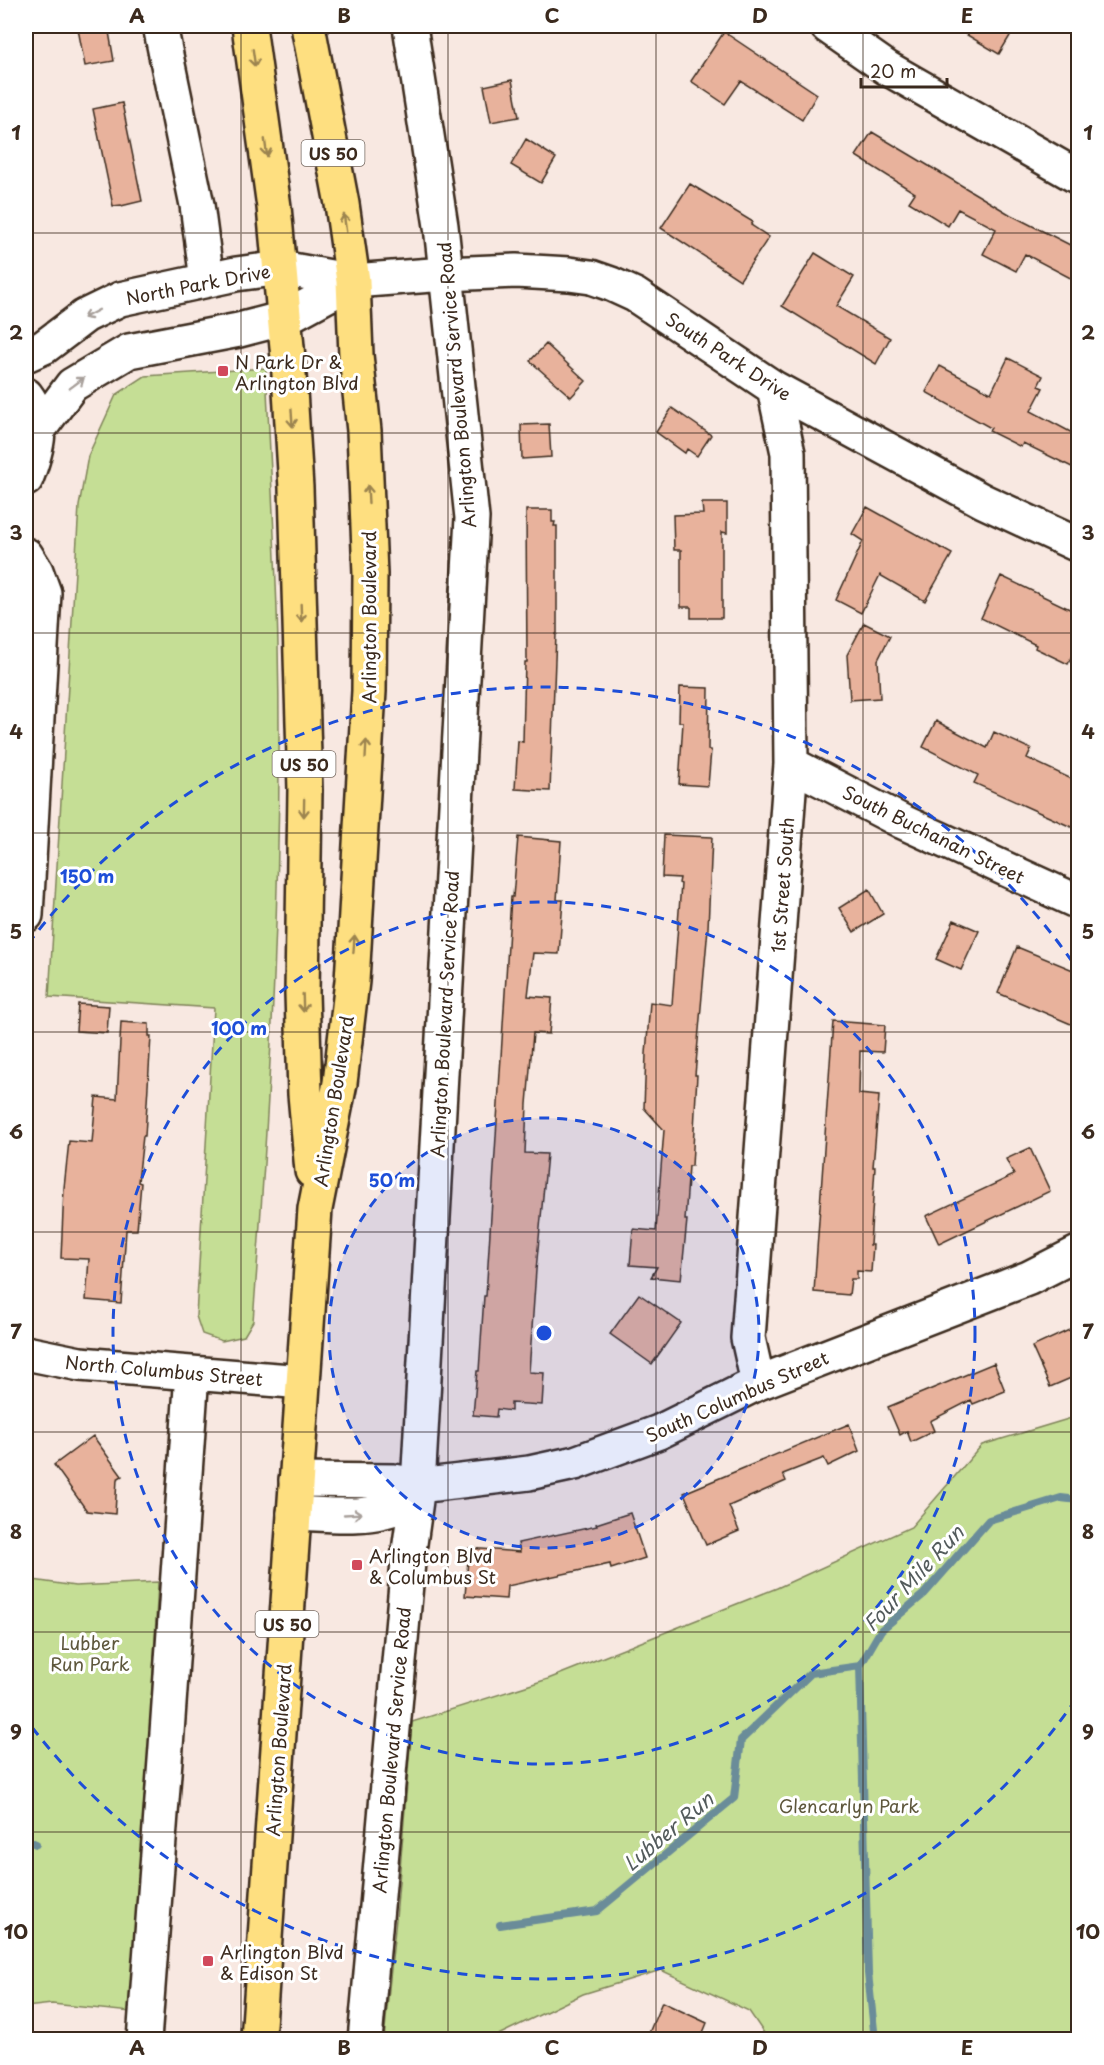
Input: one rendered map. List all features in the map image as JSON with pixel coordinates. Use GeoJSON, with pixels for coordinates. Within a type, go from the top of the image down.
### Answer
{"type":"FeatureCollection","features":[{"type":"Feature","properties":{"kind":"highway","name":"Arlington Boulevard"},"geometry":{"type":"LineString","coordinates":[[249,26],[274,207],[285,318],[296,488],[304,790],[302,993],[305,1094],[315,1209]]}},
{"type":"Feature","properties":{"kind":"highway","name":"Arlington Boulevard"},"geometry":{"type":"LineString","coordinates":[[258,2040],[315,1209],[340,1083],[352,981],[369,691],[368,507],[364,431],[356,355],[353,281],[342,204],[308,26]]}},
{"type":"Feature","properties":{"kind":"street"},"geometry":{"type":"LineString","coordinates":[[160,26],[197,205],[205,264]]}},
{"type":"Feature","properties":{"kind":"street","name":"Arlington Boulevard Service Road"},"geometry":{"type":"LineString","coordinates":[[365,2040],[409,1551],[418,1486],[472,518],[441,226],[410,26]]}},
{"type":"Feature","properties":{"kind":"street"},"geometry":{"type":"LineString","coordinates":[[827,26],[887,68],[1078,177]]}},
{"type":"Feature","properties":{"kind":"street","name":"North Park Drive"},"geometry":{"type":"LineString","coordinates":[[26,356],[44,346],[85,316],[205,264],[280,268],[353,281]]}},
{"type":"Feature","properties":{"kind":"street","name":"South Park Drive"},"geometry":{"type":"LineString","coordinates":[[353,281],[445,274],[543,272],[591,277],[612,284],[654,307],[774,388],[983,501],[1078,545]]}},
{"type":"Feature","properties":{"kind":"street"},"geometry":{"type":"LineString","coordinates":[[26,479],[40,428],[72,385],[129,351],[239,330],[285,318],[353,281]]}},
{"type":"Feature","properties":{"kind":"street","name":"1st Street South"},"geometry":{"type":"LineString","coordinates":[[758,1383],[748,1338],[791,764],[788,453],[774,388]]}},
{"type":"Feature","properties":{"kind":"street"},"geometry":{"type":"LineString","coordinates":[[26,395],[31,401],[40,428]]}},
{"type":"Feature","properties":{"kind":"street"},"geometry":{"type":"LineString","coordinates":[[26,555],[36,571],[44,593],[26,915]]}},
{"type":"Feature","properties":{"kind":"street","name":"South Buchanan Street"},"geometry":{"type":"LineString","coordinates":[[791,764],[903,822],[1078,902]]}},
{"type":"Feature","properties":{"kind":"street","name":"South Columbus Street"},"geometry":{"type":"LineString","coordinates":[[296,1480],[394,1480],[418,1486],[500,1477],[574,1463],[659,1432],[758,1383],[1029,1278],[1078,1253]]}},
{"type":"Feature","properties":{"kind":"street","name":"North Columbus Street"},"geometry":{"type":"LineString","coordinates":[[26,1353],[80,1364],[303,1382]]}},
{"type":"Feature","properties":{"kind":"street"},"geometry":{"type":"LineString","coordinates":[[144,2040],[192,1373]]}},
{"type":"Feature","properties":{"kind":"street"},"geometry":{"type":"LineString","coordinates":[[294,1513],[347,1514],[384,1510],[400,1505],[418,1486]]}},
{"type":"Feature","properties":{"kind":"green space"},"geometry":{"type":"Polygon","coordinates":[[[266,368],[278,646],[279,815],[274,984],[253,1321],[244,1336],[222,1341],[202,1334],[196,1316],[214,1008],[49,997],[79,506],[88,456],[116,395],[145,376],[266,368]]]}},
{"type":"Feature","properties":{"kind":"green space","name":"Glencarlyn Park"},"geometry":{"type":"Polygon","coordinates":[[[1078,1416],[1078,2039],[768,2039],[749,2011],[661,1970],[583,1994],[490,2039],[384,2039],[412,1722],[548,1679],[777,1588],[911,1527],[982,1445],[1078,1416]]]}},
{"type":"Feature","properties":{"kind":"green space","name":"Lubber Run Park"},"geometry":{"type":"Polygon","coordinates":[[[26,1579],[75,1586],[158,1582],[144,1840],[131,2012],[52,2004],[26,2007],[26,1579]]]}},
{"type":"Feature","properties":{"kind":"building"},"geometry":{"type":"Polygon","coordinates":[[[85,26],[108,26],[114,61],[85,66],[78,29],[86,28],[85,26]]]}},
{"type":"Feature","properties":{"kind":"building"},"geometry":{"type":"Polygon","coordinates":[[[952,26],[1016,26],[999,54],[952,26]]]}},
{"type":"Feature","properties":{"kind":"building"},"geometry":{"type":"Polygon","coordinates":[[[724,32],[817,94],[802,120],[741,81],[725,104],[691,81],[724,32]]]}},
{"type":"Feature","properties":{"kind":"building"},"geometry":{"type":"Polygon","coordinates":[[[512,80],[519,117],[491,122],[484,86],[512,80]]]}},
{"type":"Feature","properties":{"kind":"building"},"geometry":{"type":"Polygon","coordinates":[[[122,103],[142,201],[113,206],[93,109],[122,103]]]}},
{"type":"Feature","properties":{"kind":"building"},"geometry":{"type":"Polygon","coordinates":[[[872,132],[1011,215],[1078,249],[1078,282],[1025,254],[1016,271],[983,254],[996,229],[958,209],[948,226],[909,202],[915,193],[856,156],[872,132]]]}},
{"type":"Feature","properties":{"kind":"building"},"geometry":{"type":"Polygon","coordinates":[[[526,139],[556,158],[541,183],[511,165],[526,139]]]}},
{"type":"Feature","properties":{"kind":"building"},"geometry":{"type":"Polygon","coordinates":[[[690,184],[753,222],[751,225],[769,237],[740,280],[661,228],[690,184]]]}},
{"type":"Feature","properties":{"kind":"building"},"geometry":{"type":"Polygon","coordinates":[[[815,253],[854,277],[836,306],[890,338],[876,364],[782,306],[815,253]]]}},
{"type":"Feature","properties":{"kind":"building"},"geometry":{"type":"Polygon","coordinates":[[[546,344],[586,381],[571,397],[530,361],[546,344]]]}},
{"type":"Feature","properties":{"kind":"building"},"geometry":{"type":"Polygon","coordinates":[[[1008,358],[1043,376],[1038,386],[1043,388],[1031,411],[1078,436],[1078,470],[1023,443],[1021,447],[989,431],[991,428],[926,392],[940,366],[991,393],[1008,358]]]}},
{"type":"Feature","properties":{"kind":"building"},"geometry":{"type":"Polygon","coordinates":[[[672,408],[711,435],[697,456],[687,449],[685,453],[656,432],[672,408]]]}},
{"type":"Feature","properties":{"kind":"building"},"geometry":{"type":"Polygon","coordinates":[[[549,424],[551,457],[522,459],[521,425],[549,424]]]}},
{"type":"Feature","properties":{"kind":"building"},"geometry":{"type":"Polygon","coordinates":[[[702,503],[727,503],[727,533],[722,532],[722,618],[691,618],[691,607],[681,607],[681,550],[674,550],[673,515],[703,514],[702,503]]]}},
{"type":"Feature","properties":{"kind":"building"},"geometry":{"type":"Polygon","coordinates":[[[867,507],[952,554],[925,601],[880,575],[861,613],[836,600],[863,541],[852,534],[867,507]]]}},
{"type":"Feature","properties":{"kind":"building"},"geometry":{"type":"Polygon","coordinates":[[[526,510],[552,510],[552,522],[555,522],[554,526],[557,526],[557,634],[550,791],[515,789],[518,741],[523,742],[525,662],[527,662],[526,510]]]}},
{"type":"Feature","properties":{"kind":"building"},"geometry":{"type":"Polygon","coordinates":[[[1001,576],[1078,613],[1078,642],[1068,664],[1035,648],[1036,645],[981,618],[1001,576]]]}},
{"type":"Feature","properties":{"kind":"building"},"geometry":{"type":"Polygon","coordinates":[[[864,623],[890,636],[878,660],[880,698],[850,700],[847,655],[864,623]]]}},
{"type":"Feature","properties":{"kind":"building"},"geometry":{"type":"Polygon","coordinates":[[[680,687],[709,688],[708,750],[711,750],[708,786],[679,784],[683,722],[679,722],[680,687]]]}},
{"type":"Feature","properties":{"kind":"building"},"geometry":{"type":"Polygon","coordinates":[[[936,721],[987,748],[994,732],[1031,749],[1027,758],[1078,782],[1078,830],[974,783],[978,775],[923,747],[936,721]]]}},
{"type":"Feature","properties":{"kind":"building"},"geometry":{"type":"Polygon","coordinates":[[[664,835],[712,837],[708,928],[695,1075],[697,1075],[692,1166],[689,1166],[681,1280],[651,1277],[657,1267],[630,1265],[633,1229],[656,1231],[664,1130],[644,1108],[650,1002],[672,1005],[681,884],[679,883],[680,878],[662,877],[664,835]]]}},
{"type":"Feature","properties":{"kind":"building"},"geometry":{"type":"Polygon","coordinates":[[[518,837],[561,841],[557,900],[563,900],[559,954],[533,953],[528,996],[552,998],[549,1034],[533,1033],[525,1153],[547,1154],[529,1372],[544,1373],[542,1405],[511,1403],[511,1411],[497,1409],[496,1417],[473,1415],[477,1371],[479,1371],[484,1296],[486,1296],[511,897],[513,897],[518,837]]]}},
{"type":"Feature","properties":{"kind":"building"},"geometry":{"type":"Polygon","coordinates":[[[869,889],[883,914],[854,932],[839,908],[869,889]]]}},
{"type":"Feature","properties":{"kind":"building"},"geometry":{"type":"Polygon","coordinates":[[[954,920],[979,931],[961,970],[936,959],[954,920]]]}},
{"type":"Feature","properties":{"kind":"building"},"geometry":{"type":"Polygon","coordinates":[[[1017,947],[1078,972],[1078,1027],[998,993],[1017,947]]]}},
{"type":"Feature","properties":{"kind":"building"},"geometry":{"type":"Polygon","coordinates":[[[78,1004],[109,1006],[107,1033],[76,1031],[78,1004]]]}},
{"type":"Feature","properties":{"kind":"building"},"geometry":{"type":"Polygon","coordinates":[[[833,1021],[885,1025],[883,1052],[860,1051],[859,1094],[879,1096],[873,1167],[875,1167],[870,1245],[873,1245],[871,1272],[857,1271],[857,1279],[851,1279],[849,1295],[814,1292],[833,1021]]]}},
{"type":"Feature","properties":{"kind":"building"},"geometry":{"type":"Polygon","coordinates":[[[121,1022],[149,1024],[149,1036],[151,1036],[145,1136],[143,1136],[138,1182],[141,1183],[137,1230],[126,1230],[121,1303],[86,1300],[89,1259],[61,1258],[69,1141],[92,1143],[96,1097],[117,1099],[121,1022]]]}},
{"type":"Feature","properties":{"kind":"building"},"geometry":{"type":"Polygon","coordinates":[[[1030,1148],[1050,1191],[939,1244],[926,1216],[1014,1175],[1006,1159],[1030,1148]]]}},
{"type":"Feature","properties":{"kind":"building"},"geometry":{"type":"Polygon","coordinates":[[[639,1294],[681,1323],[652,1364],[610,1334],[639,1294]]]}},
{"type":"Feature","properties":{"kind":"building"},"geometry":{"type":"Polygon","coordinates":[[[1078,1326],[1078,1375],[1050,1387],[1032,1347],[1078,1326]]]}},
{"type":"Feature","properties":{"kind":"building"},"geometry":{"type":"Polygon","coordinates":[[[994,1363],[1005,1391],[973,1404],[971,1400],[930,1421],[934,1431],[911,1442],[907,1431],[900,1435],[888,1407],[994,1363]]]}},
{"type":"Feature","properties":{"kind":"building"},"geometry":{"type":"Polygon","coordinates":[[[849,1424],[859,1451],[828,1466],[824,1458],[783,1474],[786,1481],[729,1506],[739,1531],[706,1545],[684,1493],[849,1424]]]}},
{"type":"Feature","properties":{"kind":"building"},"geometry":{"type":"Polygon","coordinates":[[[93,1436],[122,1476],[117,1479],[115,1514],[87,1511],[54,1465],[93,1436]]]}},
{"type":"Feature","properties":{"kind":"building"},"geometry":{"type":"Polygon","coordinates":[[[630,1513],[645,1558],[611,1569],[610,1564],[507,1586],[506,1599],[465,1596],[469,1548],[520,1552],[518,1543],[597,1526],[596,1524],[630,1513]]]}},
{"type":"Feature","properties":{"kind":"building"},"geometry":{"type":"Polygon","coordinates":[[[662,2002],[707,2023],[700,2040],[646,2040],[662,2002]]]}},
{"type":"Feature","properties":{"kind":"waterway","name":"Four Mile Run"},"geometry":{"type":"LineString","coordinates":[[875,2040],[868,1973],[860,1666],[881,1630],[924,1594],[989,1520],[1061,1498],[1078,1500]]}},
{"type":"Feature","properties":{"kind":"waterway","name":"Lubber Run"},"geometry":{"type":"LineString","coordinates":[[500,1925],[597,1911],[734,1798],[741,1740],[811,1673],[860,1666]]}},
{"type":"Feature","properties":{"kind":"waterway","name":"Lubber Run"},"geometry":{"type":"LineString","coordinates":[[26,1840],[36,1844]]}},
{"type":"Feature","properties":{"kind":"place","name":"N Park Dr & Arlington Blvd"},"geometry":{"type":"Point","coordinates":[223,371]}},
{"type":"Feature","properties":{"kind":"place","name":"Arlington Blvd & Columbus St"},"geometry":{"type":"Point","coordinates":[357,1565]}},
{"type":"Feature","properties":{"kind":"place","name":"Arlington Blvd & Edison St"},"geometry":{"type":"Point","coordinates":[208,1961]}}]}
